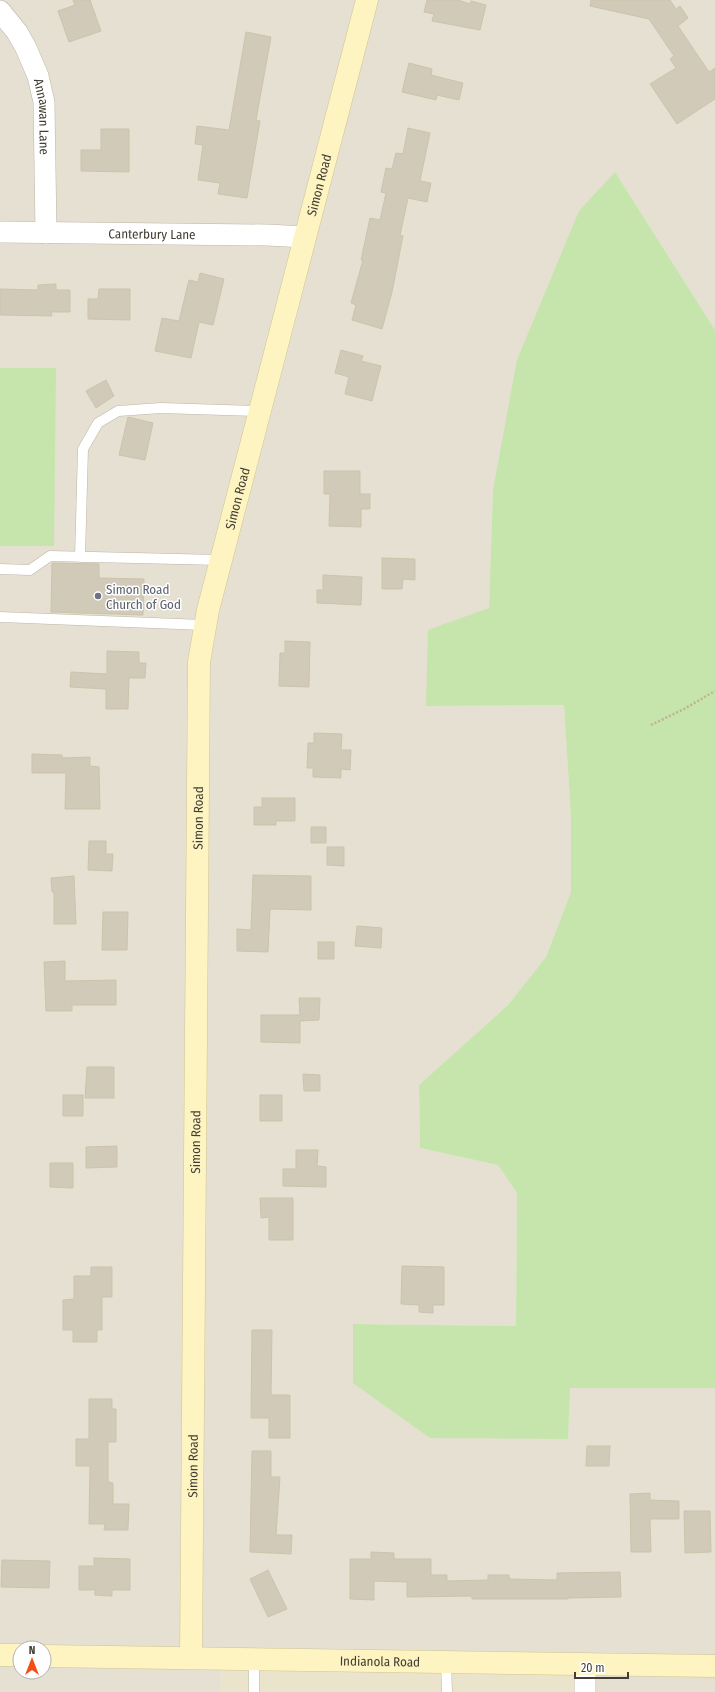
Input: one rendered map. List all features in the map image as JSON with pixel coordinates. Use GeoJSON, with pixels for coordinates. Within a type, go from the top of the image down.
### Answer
{"type":"FeatureCollection","features":[{"type":"Feature","properties":{"kind":"street","name":"Simon Road"},"geometry":{"type":"LineString","coordinates":[[191,1657],[197,696],[199,662],[204,625],[220,560],[367,0]]}},
{"type":"Feature","properties":{"kind":"street","name":"Annawan Lane"},"geometry":{"type":"LineString","coordinates":[[0,11],[17,32],[26,48],[38,76],[44,102],[46,233]]}},
{"type":"Feature","properties":{"kind":"street","name":"Canterbury Lane"},"geometry":{"type":"LineString","coordinates":[[0,232],[304,237]]}},
{"type":"Feature","properties":{"kind":"street"},"geometry":{"type":"LineString","coordinates":[[0,1655],[12,1655]]}},
{"type":"Feature","properties":{"kind":"street","name":"Indianola Road"},"geometry":{"type":"LineString","coordinates":[[52,1656],[715,1666]]}},
{"type":"Feature","properties":{"kind":"street"},"geometry":{"type":"LineString","coordinates":[[585,1664],[585,1692]]}},
{"type":"Feature","properties":{"kind":"lane"},"geometry":{"type":"LineString","coordinates":[[80,557],[83,448],[98,423],[118,410],[161,408],[259,411]]}},
{"type":"Feature","properties":{"kind":"lane"},"geometry":{"type":"LineString","coordinates":[[0,570],[30,570],[50,556],[220,560]]}},
{"type":"Feature","properties":{"kind":"lane"},"geometry":{"type":"LineString","coordinates":[[0,617],[204,625]]}},
{"type":"Feature","properties":{"kind":"lane"},"geometry":{"type":"LineString","coordinates":[[254,1658],[254,1692]]}},
{"type":"Feature","properties":{"kind":"lane"},"geometry":{"type":"LineString","coordinates":[[446,1662],[447,1692]]}},
{"type":"Feature","properties":{"kind":"path"},"geometry":{"type":"LineString","coordinates":[[651,725],[684,709],[715,691]]}},
{"type":"Feature","properties":{"kind":"shaded area"},"geometry":{"type":"Polygon","coordinates":[[[0,0],[715,0],[715,330],[615,172],[493,490],[489,608],[427,706],[564,705],[571,819],[571,892],[546,957],[508,1005],[419,1085],[420,1148],[498,1165],[517,1193],[516,1326],[354,1324],[353,1383],[568,1439],[569,1388],[715,1388],[715,1692],[585,1692],[220,1658],[221,1692],[0,1692],[0,0]]]}},
{"type":"Feature","properties":{"kind":"shaded area"},"geometry":{"type":"Polygon","coordinates":[[[220,1658],[585,1664],[585,1692],[221,1692],[220,1658]]]}},
{"type":"Feature","properties":{"kind":"green space"},"geometry":{"type":"Polygon","coordinates":[[[615,172],[715,330],[715,1388],[570,1388],[568,1439],[430,1438],[353,1383],[353,1324],[516,1326],[517,1193],[498,1165],[420,1148],[419,1085],[508,1005],[546,957],[571,892],[571,819],[564,705],[426,706],[428,630],[489,608],[493,490],[517,360],[579,211],[615,172]]]}},
{"type":"Feature","properties":{"kind":"green space"},"geometry":{"type":"Polygon","coordinates":[[[0,368],[56,368],[54,546],[0,546],[0,368]]]}},
{"type":"Feature","properties":{"kind":"building"},"geometry":{"type":"Polygon","coordinates":[[[73,0],[90,0],[101,31],[69,42],[58,11],[75,5],[73,0]]]}},
{"type":"Feature","properties":{"kind":"building"},"geometry":{"type":"Polygon","coordinates":[[[427,0],[458,0],[470,4],[471,1],[486,5],[480,30],[432,21],[434,14],[424,12],[427,0]]]}},
{"type":"Feature","properties":{"kind":"building"},"geometry":{"type":"Polygon","coordinates":[[[591,0],[670,0],[676,9],[680,6],[688,18],[678,26],[709,72],[715,68],[715,99],[677,124],[650,84],[676,68],[670,59],[674,56],[649,19],[590,6],[591,0]]]}},
{"type":"Feature","properties":{"kind":"building"},"geometry":{"type":"Polygon","coordinates":[[[246,32],[271,37],[256,120],[260,121],[247,198],[218,194],[220,183],[198,180],[203,145],[195,144],[197,126],[229,130],[246,32]]]}},
{"type":"Feature","properties":{"kind":"building"},"geometry":{"type":"Polygon","coordinates":[[[409,63],[432,69],[431,75],[463,83],[459,100],[437,95],[436,100],[402,92],[409,63]]]}},
{"type":"Feature","properties":{"kind":"building"},"geometry":{"type":"Polygon","coordinates":[[[408,128],[430,133],[420,181],[431,183],[427,202],[408,198],[400,235],[403,236],[392,292],[382,329],[352,320],[356,305],[351,303],[363,260],[361,260],[370,218],[380,220],[386,193],[381,192],[386,168],[392,169],[396,153],[403,154],[408,128]]]}},
{"type":"Feature","properties":{"kind":"building"},"geometry":{"type":"Polygon","coordinates":[[[101,129],[129,129],[129,172],[81,171],[81,150],[101,150],[101,129]]]}},
{"type":"Feature","properties":{"kind":"building"},"geometry":{"type":"Polygon","coordinates":[[[200,273],[224,279],[213,325],[199,322],[191,358],[155,351],[162,318],[179,321],[189,280],[198,282],[200,273]]]}},
{"type":"Feature","properties":{"kind":"building"},"geometry":{"type":"Polygon","coordinates":[[[56,284],[56,290],[70,290],[70,312],[51,312],[52,316],[0,315],[0,289],[38,290],[38,285],[56,284]]]}},
{"type":"Feature","properties":{"kind":"building"},"geometry":{"type":"Polygon","coordinates":[[[99,289],[130,289],[130,320],[88,319],[88,299],[98,299],[99,289]]]}},
{"type":"Feature","properties":{"kind":"building"},"geometry":{"type":"Polygon","coordinates":[[[341,350],[363,356],[361,361],[381,366],[372,401],[345,394],[349,377],[335,373],[341,350]]]}},
{"type":"Feature","properties":{"kind":"building"},"geometry":{"type":"Polygon","coordinates":[[[106,380],[114,396],[96,408],[86,391],[106,380]]]}},
{"type":"Feature","properties":{"kind":"building"},"geometry":{"type":"Polygon","coordinates":[[[128,417],[153,423],[145,460],[119,455],[128,417]]]}},
{"type":"Feature","properties":{"kind":"building"},"geometry":{"type":"Polygon","coordinates":[[[324,471],[360,471],[360,494],[370,494],[370,509],[361,509],[361,527],[329,526],[330,494],[324,494],[324,471]]]}},
{"type":"Feature","properties":{"kind":"building"},"geometry":{"type":"Polygon","coordinates":[[[382,558],[415,559],[415,580],[403,579],[402,589],[382,589],[382,558]]]}},
{"type":"Feature","properties":{"kind":"building","name":"Simon Road Church of God"},"geometry":{"type":"Polygon","coordinates":[[[52,563],[99,564],[99,578],[144,579],[143,615],[51,612],[52,563]]]}},
{"type":"Feature","properties":{"kind":"building"},"geometry":{"type":"Polygon","coordinates":[[[323,575],[362,577],[361,605],[317,603],[317,590],[323,590],[323,575]]]}},
{"type":"Feature","properties":{"kind":"building"},"geometry":{"type":"Polygon","coordinates":[[[285,641],[310,642],[309,687],[279,686],[280,653],[285,653],[285,641]]]}},
{"type":"Feature","properties":{"kind":"building"},"geometry":{"type":"Polygon","coordinates":[[[107,651],[139,652],[139,663],[146,663],[145,678],[129,678],[128,709],[106,709],[106,689],[70,687],[71,672],[107,674],[107,651]]]}},
{"type":"Feature","properties":{"kind":"building"},"geometry":{"type":"Polygon","coordinates":[[[314,733],[342,734],[341,750],[351,750],[350,770],[341,769],[341,778],[313,777],[313,768],[307,768],[308,743],[314,743],[314,733]]]}},
{"type":"Feature","properties":{"kind":"building"},"geometry":{"type":"Polygon","coordinates":[[[32,754],[62,755],[62,758],[90,757],[90,766],[99,767],[100,809],[65,809],[66,773],[32,773],[32,754]]]}},
{"type":"Feature","properties":{"kind":"building"},"geometry":{"type":"Polygon","coordinates":[[[262,798],[295,798],[295,821],[276,821],[276,825],[254,825],[254,807],[262,807],[262,798]]]}},
{"type":"Feature","properties":{"kind":"building"},"geometry":{"type":"Polygon","coordinates":[[[311,827],[326,827],[326,843],[311,843],[311,827]]]}},
{"type":"Feature","properties":{"kind":"building"},"geometry":{"type":"Polygon","coordinates":[[[89,841],[106,841],[106,854],[113,854],[112,871],[88,870],[89,841]]]}},
{"type":"Feature","properties":{"kind":"building"},"geometry":{"type":"Polygon","coordinates":[[[327,847],[344,847],[344,866],[327,865],[327,847]]]}},
{"type":"Feature","properties":{"kind":"building"},"geometry":{"type":"Polygon","coordinates":[[[253,875],[311,876],[311,910],[270,909],[268,952],[237,951],[237,929],[251,930],[253,875]]]}},
{"type":"Feature","properties":{"kind":"building"},"geometry":{"type":"Polygon","coordinates":[[[74,876],[76,924],[54,924],[54,892],[52,892],[51,878],[74,876]]]}},
{"type":"Feature","properties":{"kind":"building"},"geometry":{"type":"Polygon","coordinates":[[[103,912],[128,912],[127,950],[102,950],[103,912]]]}},
{"type":"Feature","properties":{"kind":"building"},"geometry":{"type":"Polygon","coordinates":[[[357,926],[382,928],[381,948],[355,946],[357,926]]]}},
{"type":"Feature","properties":{"kind":"building"},"geometry":{"type":"Polygon","coordinates":[[[318,942],[334,942],[334,959],[318,959],[318,942]]]}},
{"type":"Feature","properties":{"kind":"building"},"geometry":{"type":"Polygon","coordinates":[[[65,961],[65,981],[116,980],[116,1005],[72,1005],[72,1011],[46,1011],[44,962],[65,961]]]}},
{"type":"Feature","properties":{"kind":"building"},"geometry":{"type":"Polygon","coordinates":[[[299,998],[320,998],[319,1020],[300,1021],[300,1043],[261,1042],[261,1015],[300,1015],[299,998]]]}},
{"type":"Feature","properties":{"kind":"building"},"geometry":{"type":"Polygon","coordinates":[[[87,1067],[114,1067],[114,1098],[85,1098],[87,1067]]]}},
{"type":"Feature","properties":{"kind":"building"},"geometry":{"type":"Polygon","coordinates":[[[303,1074],[320,1075],[320,1091],[304,1091],[303,1074]]]}},
{"type":"Feature","properties":{"kind":"building"},"geometry":{"type":"Polygon","coordinates":[[[63,1095],[83,1095],[83,1116],[63,1116],[63,1095]]]}},
{"type":"Feature","properties":{"kind":"building"},"geometry":{"type":"Polygon","coordinates":[[[260,1095],[282,1095],[282,1121],[260,1121],[260,1095]]]}},
{"type":"Feature","properties":{"kind":"building"},"geometry":{"type":"Polygon","coordinates":[[[117,1146],[117,1167],[86,1168],[86,1147],[117,1146]]]}},
{"type":"Feature","properties":{"kind":"building"},"geometry":{"type":"Polygon","coordinates":[[[296,1150],[318,1150],[317,1166],[326,1167],[326,1187],[283,1186],[283,1169],[296,1169],[296,1150]]]}},
{"type":"Feature","properties":{"kind":"building"},"geometry":{"type":"Polygon","coordinates":[[[50,1163],[73,1163],[73,1188],[50,1187],[50,1163]]]}},
{"type":"Feature","properties":{"kind":"building"},"geometry":{"type":"Polygon","coordinates":[[[260,1198],[293,1198],[293,1240],[269,1240],[269,1217],[261,1218],[260,1198]]]}},
{"type":"Feature","properties":{"kind":"building"},"geometry":{"type":"Polygon","coordinates":[[[402,1266],[444,1267],[444,1305],[433,1305],[433,1313],[419,1312],[419,1305],[401,1304],[402,1266]]]}},
{"type":"Feature","properties":{"kind":"building"},"geometry":{"type":"Polygon","coordinates":[[[91,1267],[112,1267],[112,1297],[102,1297],[102,1330],[97,1330],[97,1342],[73,1342],[73,1330],[63,1330],[63,1300],[74,1299],[74,1276],[91,1276],[91,1267]]]}},
{"type":"Feature","properties":{"kind":"building"},"geometry":{"type":"Polygon","coordinates":[[[252,1330],[272,1330],[271,1395],[290,1395],[290,1438],[269,1438],[269,1418],[251,1418],[252,1330]]]}},
{"type":"Feature","properties":{"kind":"building"},"geometry":{"type":"Polygon","coordinates":[[[89,1399],[112,1399],[112,1409],[116,1409],[116,1442],[108,1442],[108,1482],[113,1483],[113,1504],[129,1504],[128,1530],[104,1530],[105,1524],[89,1524],[90,1466],[76,1466],[76,1439],[89,1439],[89,1399]]]}},
{"type":"Feature","properties":{"kind":"building"},"geometry":{"type":"Polygon","coordinates":[[[587,1446],[610,1446],[609,1466],[586,1466],[587,1446]]]}},
{"type":"Feature","properties":{"kind":"building"},"geometry":{"type":"Polygon","coordinates":[[[252,1451],[271,1451],[271,1477],[280,1477],[276,1535],[292,1535],[291,1554],[250,1552],[252,1451]]]}},
{"type":"Feature","properties":{"kind":"building"},"geometry":{"type":"Polygon","coordinates":[[[650,1493],[650,1500],[679,1501],[679,1519],[650,1519],[651,1552],[631,1552],[630,1494],[650,1493]]]}},
{"type":"Feature","properties":{"kind":"building"},"geometry":{"type":"Polygon","coordinates":[[[684,1511],[710,1511],[711,1552],[685,1553],[684,1511]]]}},
{"type":"Feature","properties":{"kind":"building"},"geometry":{"type":"Polygon","coordinates":[[[371,1552],[394,1553],[394,1559],[431,1559],[431,1575],[447,1575],[447,1581],[488,1580],[488,1575],[509,1575],[509,1579],[557,1580],[557,1573],[620,1572],[621,1597],[568,1599],[472,1599],[472,1596],[407,1597],[407,1582],[374,1581],[374,1600],[350,1599],[350,1559],[371,1559],[371,1552]]]}},
{"type":"Feature","properties":{"kind":"building"},"geometry":{"type":"Polygon","coordinates":[[[94,1558],[130,1559],[130,1590],[112,1590],[112,1596],[95,1595],[95,1590],[79,1590],[79,1566],[94,1566],[94,1558]]]}},
{"type":"Feature","properties":{"kind":"building"},"geometry":{"type":"Polygon","coordinates":[[[2,1560],[50,1561],[49,1588],[1,1587],[2,1560]]]}},
{"type":"Feature","properties":{"kind":"building"},"geometry":{"type":"Polygon","coordinates":[[[268,1570],[287,1609],[268,1617],[250,1579],[268,1570]]]}},
{"type":"Feature","properties":{"kind":"place","name":"Simon Road Church of God"},"geometry":{"type":"Point","coordinates":[98,596]}}]}
